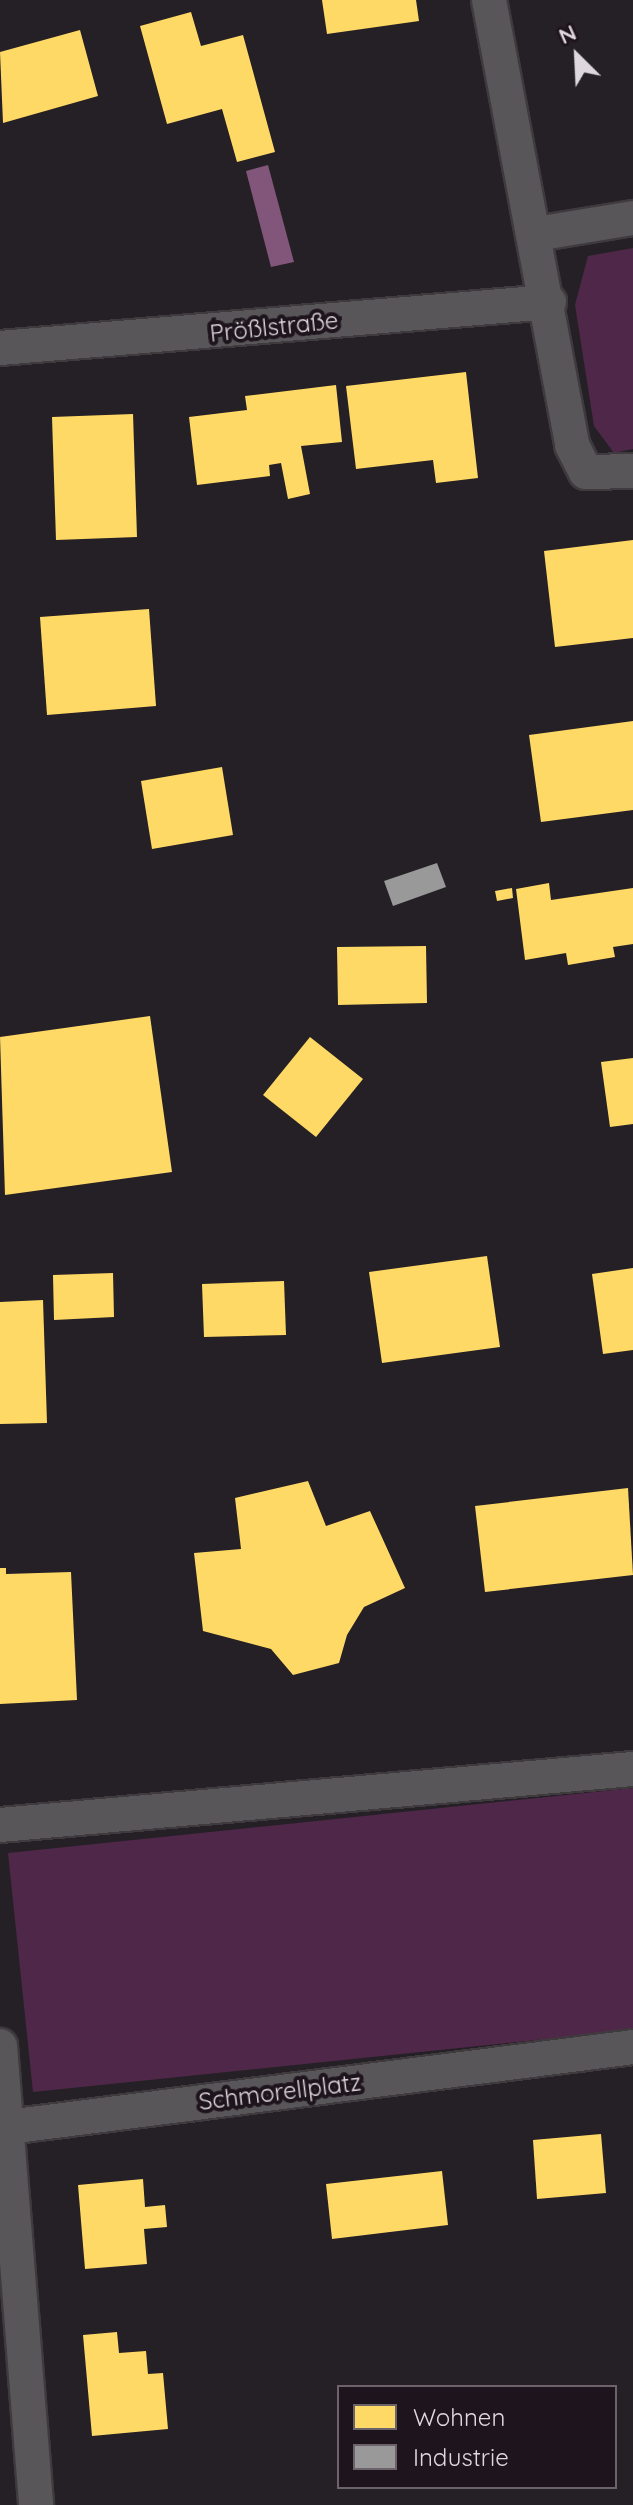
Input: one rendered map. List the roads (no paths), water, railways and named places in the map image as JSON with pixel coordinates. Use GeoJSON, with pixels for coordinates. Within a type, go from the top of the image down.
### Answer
{"type":"FeatureCollection","features":[{"type":"Feature","properties":{"kind":"street"},"geometry":{"type":"LineString","coordinates":[[489,0],[549,302],[572,445],[586,472],[633,471]]}},
{"type":"Feature","properties":{"kind":"street"},"geometry":{"type":"LineString","coordinates":[[536,234],[633,218]]}},
{"type":"Feature","properties":{"kind":"street","name":"Prößlstraße"},"geometry":{"type":"LineString","coordinates":[[0,348],[549,302]]}},
{"type":"Feature","properties":{"kind":"street"},"geometry":{"type":"LineString","coordinates":[[0,1825],[633,1769]]}},
{"type":"Feature","properties":{"kind":"street"},"geometry":{"type":"LineString","coordinates":[[0,2046],[36,2505]]}},
{"type":"Feature","properties":{"kind":"street","name":"Schmorellplatz"},"geometry":{"type":"LineString","coordinates":[[8,2127],[633,2047]]}}]}
